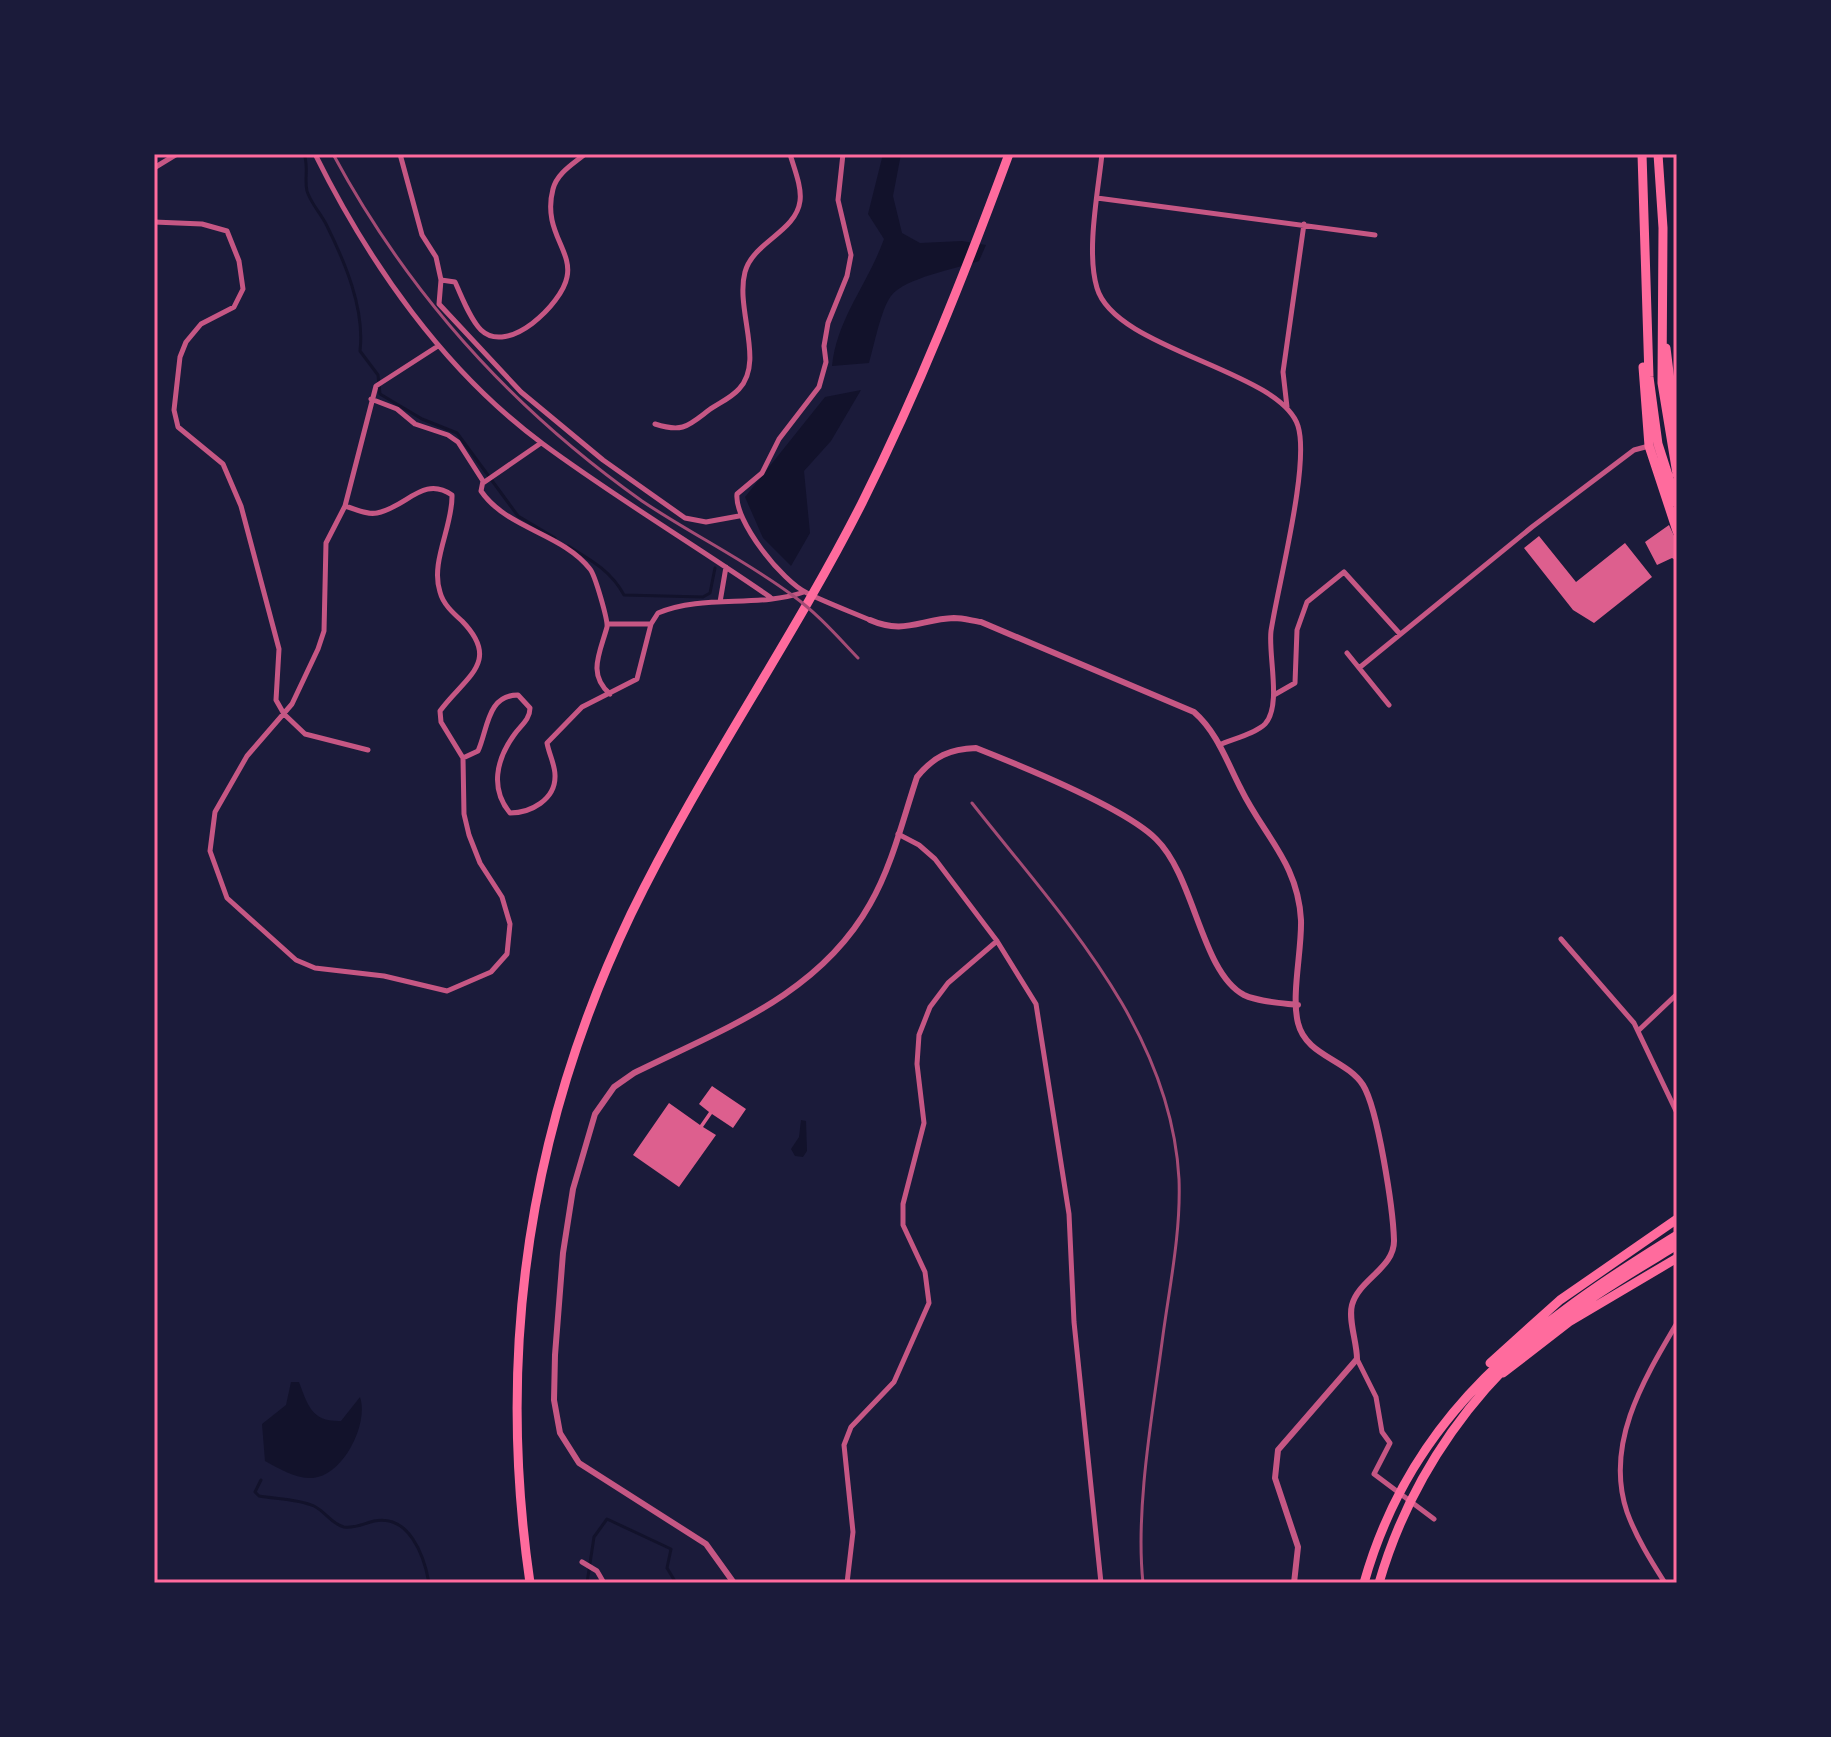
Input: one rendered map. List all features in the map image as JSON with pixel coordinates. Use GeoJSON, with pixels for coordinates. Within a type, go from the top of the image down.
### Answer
{"type":"FeatureCollection","features":[{"type":"Feature","properties":{"kind":"highway"},"geometry":{"type":"LineString","coordinates":[[530,1583],[520,1512],[515,1389],[525,1260],[570,1069],[596,993],[633,911],[861,505],[939,340],[1009,154]]}},
{"type":"Feature","properties":{"kind":"highway"},"geometry":{"type":"LineString","coordinates":[[1642,154],[1647,306],[1643,377],[1653,445],[1677,531]]}},
{"type":"Feature","properties":{"kind":"highway"},"geometry":{"type":"LineString","coordinates":[[1658,154],[1664,325],[1661,371],[1674,439],[1677,474]]}},
{"type":"Feature","properties":{"kind":"highway"},"geometry":{"type":"LineString","coordinates":[[1653,445],[1677,503]]}},
{"type":"Feature","properties":{"kind":"highway"},"geometry":{"type":"LineString","coordinates":[[1364,1583],[1392,1509],[1432,1439],[1478,1377],[1537,1318],[1677,1219]]}},
{"type":"Feature","properties":{"kind":"highway"},"geometry":{"type":"LineString","coordinates":[[1379,1583],[1408,1504],[1437,1455],[1493,1378],[1569,1313],[1677,1235]]}},
{"type":"Feature","properties":{"kind":"highway"},"geometry":{"type":"LineString","coordinates":[[1458,1403],[1539,1327],[1623,1274],[1677,1245]]}},
{"type":"Feature","properties":{"kind":"highway"},"geometry":{"type":"LineString","coordinates":[[1493,1378],[1516,1367],[1569,1322],[1677,1258]]}},
{"type":"Feature","properties":{"kind":"street"},"geometry":{"type":"LineString","coordinates":[[154,168],[177,154]]}},
{"type":"Feature","properties":{"kind":"street"},"geometry":{"type":"LineString","coordinates":[[315,154],[390,284],[438,346],[541,443],[654,522],[771,597]]}},
{"type":"Feature","properties":{"kind":"street"},"geometry":{"type":"LineString","coordinates":[[400,154],[422,235],[436,257],[441,280],[439,304],[515,386],[567,432],[685,518],[706,522],[739,516]]}},
{"type":"Feature","properties":{"kind":"street"},"geometry":{"type":"LineString","coordinates":[[441,280],[455,282],[481,330],[494,338],[509,339],[518,334],[556,300],[567,277],[567,262],[550,223],[549,204],[560,174],[585,154]]}},
{"type":"Feature","properties":{"kind":"street"},"geometry":{"type":"LineString","coordinates":[[655,424],[674,428],[691,426],[739,390],[750,374],[742,307],[745,271],[752,255],[797,215],[801,199],[790,154]]}},
{"type":"Feature","properties":{"kind":"street"},"geometry":{"type":"LineString","coordinates":[[843,154],[838,200],[851,255],[828,323],[824,346],[826,362],[819,387],[779,439],[762,473],[737,494],[739,516],[780,570],[804,592],[888,628],[955,618],[981,622],[1194,712],[1207,724],[1242,792],[1293,874],[1301,916],[1298,1024],[1310,1046],[1363,1085],[1370,1103],[1391,1207],[1394,1245],[1388,1261],[1356,1294],[1351,1308],[1357,1359],[1376,1397],[1382,1432],[1390,1443],[1374,1474],[1434,1519]]}},
{"type":"Feature","properties":{"kind":"street"},"geometry":{"type":"LineString","coordinates":[[1102,154],[1093,271],[1097,291],[1116,314],[1287,408]]}},
{"type":"Feature","properties":{"kind":"street"},"geometry":{"type":"LineString","coordinates":[[1097,198],[1375,235]]}},
{"type":"Feature","properties":{"kind":"street"},"geometry":{"type":"LineString","coordinates":[[154,222],[227,231],[239,261],[243,289],[234,307],[201,324],[186,342],[180,357],[174,410],[178,427],[223,464],[241,506],[279,649],[276,700],[284,714],[305,734],[368,750]]}},
{"type":"Feature","properties":{"kind":"street"},"geometry":{"type":"LineString","coordinates":[[1219,745],[1264,726],[1271,715],[1274,695],[1269,653],[1271,631],[1296,498],[1301,440],[1287,408],[1283,372],[1304,224]]}},
{"type":"Feature","properties":{"kind":"street"},"geometry":{"type":"LineString","coordinates":[[345,506],[376,513],[406,501],[426,487],[440,486],[452,495],[438,578],[439,592],[447,606],[478,637],[481,653],[472,675],[440,711],[441,722],[463,758],[464,814],[469,835],[480,863],[502,897],[511,940],[500,965],[464,987],[447,991],[384,976],[315,968],[296,960],[227,898],[210,851],[215,812],[228,785],[292,704],[318,649],[324,631],[326,543],[345,506],[366,436],[376,386],[438,346]]}},
{"type":"Feature","properties":{"kind":"street"},"geometry":{"type":"LineString","coordinates":[[371,399],[458,442],[483,484]]}},
{"type":"Feature","properties":{"kind":"street"},"geometry":{"type":"LineString","coordinates":[[1359,668],[1532,527],[1634,450],[1674,439]]}},
{"type":"Feature","properties":{"kind":"street"},"geometry":{"type":"LineString","coordinates":[[541,443],[483,484],[481,491],[493,508],[568,551],[591,569],[608,624],[596,674],[600,685],[610,694]]}},
{"type":"Feature","properties":{"kind":"street"},"geometry":{"type":"LineString","coordinates":[[720,602],[726,567]]}},
{"type":"Feature","properties":{"kind":"street"},"geometry":{"type":"LineString","coordinates":[[1274,695],[1295,683],[1297,630],[1307,602],[1344,572],[1400,634]]}},
{"type":"Feature","properties":{"kind":"street"},"geometry":{"type":"LineString","coordinates":[[463,758],[478,751],[488,717],[498,701],[508,695],[524,700],[530,708],[530,716],[512,737],[499,764],[496,786],[499,800],[510,813],[526,813],[547,797],[554,784],[556,773],[547,743],[582,707],[637,679],[651,624],[658,613],[720,602],[771,597],[782,599],[804,592]]}},
{"type":"Feature","properties":{"kind":"street"},"geometry":{"type":"LineString","coordinates":[[608,624],[651,624]]}},
{"type":"Feature","properties":{"kind":"street"},"geometry":{"type":"LineString","coordinates":[[1347,653],[1389,705]]}},
{"type":"Feature","properties":{"kind":"street"},"geometry":{"type":"LineString","coordinates":[[734,1583],[706,1544],[579,1463],[560,1433],[554,1400],[555,1355],[563,1253],[573,1189],[595,1114],[614,1087],[634,1073],[783,999],[817,972],[847,940],[872,902],[917,777],[929,762],[953,749],[976,748],[1130,820],[1156,839],[1180,871],[1219,969],[1230,985],[1247,996],[1298,1005]]}},
{"type":"Feature","properties":{"kind":"street"},"geometry":{"type":"LineString","coordinates":[[898,834],[919,845],[935,859],[997,941],[1036,1004],[1069,1214],[1074,1322],[1101,1583]]}},
{"type":"Feature","properties":{"kind":"street"},"geometry":{"type":"LineString","coordinates":[[1561,939],[1638,1031],[1677,1113]]}},
{"type":"Feature","properties":{"kind":"street"},"geometry":{"type":"LineString","coordinates":[[847,1583],[853,1532],[844,1445],[851,1427],[894,1382],[929,1303],[925,1272],[903,1225],[903,1204],[924,1123],[917,1064],[919,1035],[930,1007],[948,983],[997,941]]}},
{"type":"Feature","properties":{"kind":"street"},"geometry":{"type":"LineString","coordinates":[[1638,1031],[1677,994]]}},
{"type":"Feature","properties":{"kind":"street"},"geometry":{"type":"LineString","coordinates":[[1665,1583],[1627,1513],[1621,1484],[1621,1461],[1624,1435],[1640,1384],[1677,1323]]}},
{"type":"Feature","properties":{"kind":"street"},"geometry":{"type":"LineString","coordinates":[[1294,1583],[1298,1547],[1275,1478],[1278,1450],[1357,1359]]}},
{"type":"Feature","properties":{"kind":"street"},"geometry":{"type":"LineString","coordinates":[[582,1562],[597,1571],[604,1583]]}},
{"type":"Feature","properties":{"kind":"shaded area"},"geometry":{"type":"Polygon","coordinates":[[[883,154],[901,154],[893,196],[902,233],[920,243],[962,241],[986,245],[979,261],[918,279],[891,296],[881,318],[869,363],[832,366],[846,317],[884,239],[868,214],[883,154]]]}},
{"type":"Feature","properties":{"kind":"shaded area"},"geometry":{"type":"Polygon","coordinates":[[[861,390],[831,441],[804,471],[810,533],[791,566],[763,538],[745,497],[825,397],[861,390]]]}},
{"type":"Feature","properties":{"kind":"shaded area"},"geometry":{"type":"Polygon","coordinates":[[[801,1120],[806,1121],[807,1151],[803,1157],[795,1156],[791,1149],[799,1137],[801,1120]]]}},
{"type":"Feature","properties":{"kind":"shaded area"},"geometry":{"type":"Polygon","coordinates":[[[291,1382],[299,1382],[312,1411],[331,1421],[341,1421],[360,1397],[361,1420],[352,1446],[335,1468],[324,1475],[300,1477],[265,1461],[262,1424],[286,1405],[291,1382]]]}},
{"type":"Feature","properties":{"kind":"building"},"geometry":{"type":"Polygon","coordinates":[[[1669,525],[1677,542],[1677,561],[1672,558],[1657,565],[1645,542],[1669,525]]]}},
{"type":"Feature","properties":{"kind":"building"},"geometry":{"type":"Polygon","coordinates":[[[1539,536],[1576,582],[1625,543],[1652,577],[1594,623],[1573,610],[1524,548],[1539,536]]]}},
{"type":"Feature","properties":{"kind":"building"},"geometry":{"type":"Polygon","coordinates":[[[712,1086],[746,1109],[733,1128],[712,1114],[703,1127],[716,1135],[679,1187],[633,1155],[669,1103],[700,1125],[709,1112],[699,1104],[712,1086]]]}},
{"type":"Feature","properties":{"kind":"waterway"},"geometry":{"type":"LineString","coordinates":[[304,154],[307,191],[326,224],[346,270],[359,319],[360,351],[378,375],[380,394],[422,419],[457,433],[518,516],[555,538]]}},
{"type":"Feature","properties":{"kind":"waterway"},"geometry":{"type":"LineString","coordinates":[[568,546],[607,573],[624,595],[703,597],[710,593],[715,568]]}},
{"type":"Feature","properties":{"kind":"waterway"},"geometry":{"type":"LineString","coordinates":[[261,1480],[255,1492],[259,1496],[308,1504],[344,1527],[374,1521],[397,1524],[419,1549],[429,1583]]}},
{"type":"Feature","properties":{"kind":"waterway"},"geometry":{"type":"LineString","coordinates":[[587,1583],[594,1537],[607,1519],[671,1549],[667,1568],[676,1583]]}},
{"type":"Feature","properties":{"kind":"railway"},"geometry":{"type":"LineString","coordinates":[[333,154],[395,255],[467,346],[507,388],[550,428],[642,501],[756,570],[801,602],[858,658]]}},
{"type":"Feature","properties":{"kind":"railway"},"geometry":{"type":"LineString","coordinates":[[972,803],[1106,977],[1156,1073],[1171,1124],[1179,1179],[1178,1218],[1146,1459],[1141,1523],[1143,1583]]}}]}
